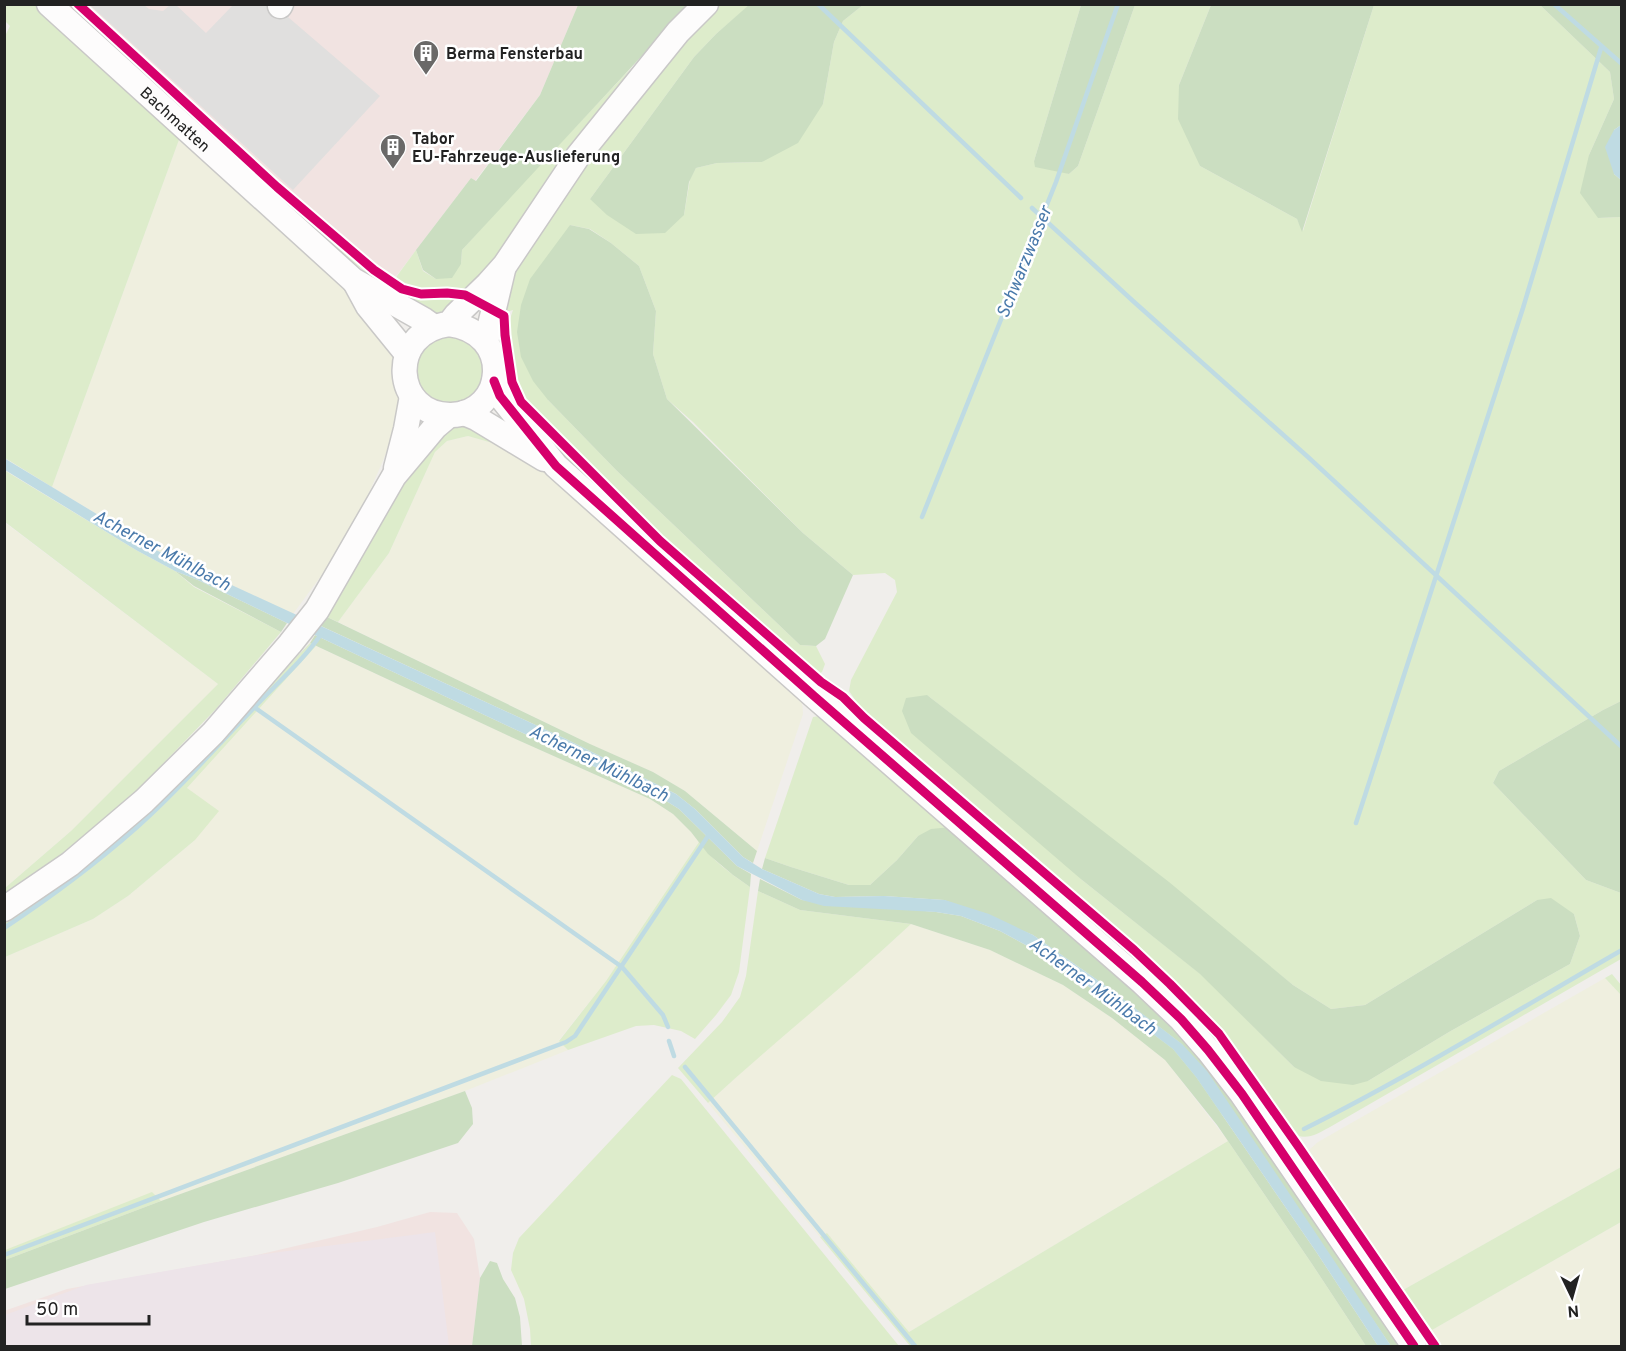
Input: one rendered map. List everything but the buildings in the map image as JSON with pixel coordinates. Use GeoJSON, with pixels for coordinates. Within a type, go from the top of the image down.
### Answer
{"type":"FeatureCollection","features":[{"type":"Feature","properties":{"kind":"street","name":"Bachmatten"},"geometry":{"type":"LineString","coordinates":[[49,4],[353,280]]}},
{"type":"Feature","properties":{"kind":"street"},"geometry":{"type":"LineString","coordinates":[[556,466],[476,418],[428,411],[418,404],[406,385],[404,367],[407,354],[419,336],[441,326],[456,315],[505,265],[578,156],[678,32],[706,4]]}},
{"type":"Feature","properties":{"kind":"street"},"geometry":{"type":"LineString","coordinates":[[486,342],[505,265]]}},
{"type":"Feature","properties":{"kind":"street"},"geometry":{"type":"LineString","coordinates":[[4,909],[70,864],[144,801],[213,733],[317,610],[394,476],[435,427],[456,415],[472,410],[485,399],[494,381],[495,363],[486,342],[472,330],[460,326],[441,326],[424,320],[353,280]]}},
{"type":"Feature","properties":{"kind":"street"},"geometry":{"type":"LineString","coordinates":[[353,280],[368,306],[407,354]]}},
{"type":"Feature","properties":{"kind":"street"},"geometry":{"type":"LineString","coordinates":[[494,381],[505,403],[556,466],[823,704],[1142,982],[1181,1019],[1242,1094],[1414,1347]]}},
{"type":"Feature","properties":{"kind":"street"},"geometry":{"type":"LineString","coordinates":[[394,476],[412,396]]}},
{"type":"Feature","properties":{"kind":"shaded area"},"geometry":{"type":"Polygon","coordinates":[[[85,5],[578,5],[540,95],[475,181],[471,178],[394,279],[287,189],[85,5]]]}},
{"type":"Feature","properties":{"kind":"shaded area"},"geometry":{"type":"Polygon","coordinates":[[[90,5],[144,5],[149,9],[163,11],[170,5],[176,5],[206,33],[233,5],[274,5],[380,96],[293,190],[90,5]]]}},
{"type":"Feature","properties":{"kind":"shaded area"},"geometry":{"type":"Polygon","coordinates":[[[430,1212],[457,1213],[474,1239],[480,1278],[472,1346],[5,1346],[4,1311],[67,1289],[257,1255],[430,1212]]]}},
{"type":"Feature","properties":{"kind":"shaded area"},"geometry":{"type":"Polygon","coordinates":[[[435,1232],[449,1346],[5,1346],[5,1315],[86,1285],[257,1255],[435,1232]]]}},
{"type":"Feature","properties":{"kind":"green space"},"geometry":{"type":"Polygon","coordinates":[[[750,4],[863,5],[843,21],[834,42],[823,104],[798,143],[762,162],[717,163],[696,168],[689,182],[684,215],[665,233],[636,234],[607,215],[590,199],[694,57],[750,4]]]}},
{"type":"Feature","properties":{"kind":"green space"},"geometry":{"type":"Polygon","coordinates":[[[4,5],[36,5],[180,137],[52,487],[5,458],[4,38],[10,26],[5,21],[4,5]]]}},
{"type":"Feature","properties":{"kind":"green space"},"geometry":{"type":"Polygon","coordinates":[[[578,5],[691,5],[462,250],[461,264],[452,278],[436,279],[423,270],[416,250],[471,178],[476,181],[540,95],[578,5]]]}},
{"type":"Feature","properties":{"kind":"green space"},"geometry":{"type":"Polygon","coordinates":[[[717,5],[750,5],[716,34],[694,57],[590,199],[684,215],[690,179],[696,168],[717,163],[762,162],[823,104],[834,42],[843,21],[863,5],[1081,5],[1034,161],[1069,174],[1078,166],[1135,5],[1211,5],[1179,85],[1200,166],[1297,219],[1303,231],[1374,5],[1540,5],[1610,72],[1614,99],[1589,155],[1598,218],[1621,217],[1621,701],[1499,771],[1493,783],[1586,880],[1621,893],[1621,959],[1326,1129],[1310,1136],[1298,1136],[1225,1034],[1180,986],[1080,896],[858,704],[849,691],[851,680],[897,592],[895,580],[885,573],[853,575],[803,533],[693,422],[667,399],[653,354],[656,311],[639,266],[590,229],[570,225],[548,400],[616,470],[800,645],[816,646],[825,664],[822,672],[808,679],[587,484],[507,397],[498,344],[497,319],[510,319],[513,310],[506,312],[500,308],[511,278],[531,239],[660,66],[717,5]],[[927,695],[1082,880],[1203,976],[1294,1067],[1368,1081],[1449,1032],[1570,964],[1580,936],[1574,914],[1537,900],[1365,1005],[1331,1009],[1293,985],[927,695]]]}},
{"type":"Feature","properties":{"kind":"green space"},"geometry":{"type":"Polygon","coordinates":[[[1081,5],[1135,5],[1078,166],[1069,174],[1035,167],[1034,161],[1081,5]]]}},
{"type":"Feature","properties":{"kind":"green space"},"geometry":{"type":"Polygon","coordinates":[[[1211,5],[1374,5],[1302,232],[1297,219],[1200,166],[1178,119],[1179,85],[1211,5]]]}},
{"type":"Feature","properties":{"kind":"green space"},"geometry":{"type":"Polygon","coordinates":[[[1540,5],[1621,5],[1621,125],[1614,130],[1614,174],[1621,180],[1621,217],[1598,218],[1580,193],[1589,155],[1614,99],[1610,72],[1540,5]]]}},
{"type":"Feature","properties":{"kind":"green space"},"geometry":{"type":"Polygon","coordinates":[[[632,67],[472,290],[456,288],[425,291],[411,289],[394,280],[416,250],[423,271],[436,279],[461,264],[462,250],[632,67]]]}},
{"type":"Feature","properties":{"kind":"green space"},"geometry":{"type":"Polygon","coordinates":[[[183,106],[300,212],[388,283],[411,295],[462,299],[439,313],[428,313],[406,304],[356,265],[253,176],[179,107],[183,106]]]}},
{"type":"Feature","properties":{"kind":"green space"},"geometry":{"type":"Polygon","coordinates":[[[180,137],[359,302],[396,355],[403,400],[398,422],[382,463],[361,511],[338,553],[293,614],[158,551],[52,487],[180,137]]]}},
{"type":"Feature","properties":{"kind":"green space"},"geometry":{"type":"Polygon","coordinates":[[[570,225],[589,229],[611,243],[639,266],[656,311],[653,354],[667,399],[803,533],[853,575],[825,639],[816,646],[800,645],[616,470],[548,400],[533,381],[521,357],[517,332],[521,305],[530,279],[570,225]]]}},
{"type":"Feature","properties":{"kind":"green space"},"geometry":{"type":"Polygon","coordinates":[[[449,334],[471,341],[484,360],[482,383],[476,393],[456,404],[434,401],[417,385],[414,362],[427,342],[449,334]]]}},
{"type":"Feature","properties":{"kind":"green space"},"geometry":{"type":"Polygon","coordinates":[[[467,423],[496,444],[468,436],[447,441],[435,452],[389,553],[338,622],[327,617],[403,478],[443,426],[467,423]]]}},
{"type":"Feature","properties":{"kind":"green space"},"geometry":{"type":"Polygon","coordinates":[[[468,436],[496,444],[531,462],[609,523],[799,693],[803,714],[757,851],[685,791],[653,772],[590,744],[338,622],[389,553],[435,452],[447,441],[468,436]]]}},
{"type":"Feature","properties":{"kind":"green space"},"geometry":{"type":"Polygon","coordinates":[[[4,470],[175,571],[194,587],[281,632],[216,709],[121,807],[5,899],[5,888],[71,831],[218,684],[5,522],[4,470]]]}},
{"type":"Feature","properties":{"kind":"green space"},"geometry":{"type":"Polygon","coordinates":[[[4,522],[218,684],[71,831],[5,888],[4,522]]]}},
{"type":"Feature","properties":{"kind":"green space"},"geometry":{"type":"Polygon","coordinates":[[[175,571],[287,623],[281,632],[194,586],[175,571]]]}},
{"type":"Feature","properties":{"kind":"green space"},"geometry":{"type":"Polygon","coordinates":[[[327,617],[653,772],[685,791],[757,851],[753,863],[743,857],[695,809],[676,794],[566,739],[321,626],[327,617]]]}},
{"type":"Feature","properties":{"kind":"green space"},"geometry":{"type":"Polygon","coordinates":[[[315,635],[663,799],[679,809],[737,866],[751,874],[750,887],[708,854],[673,814],[650,799],[310,643],[315,635]]]}},
{"type":"Feature","properties":{"kind":"green space"},"geometry":{"type":"Polygon","coordinates":[[[310,643],[316,646],[187,788],[219,811],[195,840],[128,896],[93,919],[5,957],[5,923],[76,873],[235,721],[310,643]]]}},
{"type":"Feature","properties":{"kind":"green space"},"geometry":{"type":"Polygon","coordinates":[[[316,646],[650,799],[673,814],[699,842],[606,981],[559,1040],[568,1050],[465,1091],[161,1201],[152,1193],[5,1250],[5,957],[93,919],[128,896],[195,840],[187,788],[316,646]]]}},
{"type":"Feature","properties":{"kind":"green space"},"geometry":{"type":"Polygon","coordinates":[[[927,695],[1169,882],[1293,985],[1331,1009],[1365,1005],[1537,900],[1551,898],[1574,914],[1580,936],[1570,964],[1449,1032],[1368,1081],[1353,1085],[1321,1081],[1294,1067],[1200,974],[1082,880],[911,733],[902,711],[906,698],[927,695]]]}},
{"type":"Feature","properties":{"kind":"green space"},"geometry":{"type":"Polygon","coordinates":[[[1621,701],[1621,893],[1586,880],[1493,783],[1499,771],[1621,701]]]}},
{"type":"Feature","properties":{"kind":"green space"},"geometry":{"type":"Polygon","coordinates":[[[842,705],[1134,956],[1215,1035],[1429,1346],[1422,1346],[1384,1289],[842,705]]]}},
{"type":"Feature","properties":{"kind":"green space"},"geometry":{"type":"Polygon","coordinates":[[[819,716],[951,827],[918,836],[870,885],[849,885],[765,858],[813,717],[819,716]]]}},
{"type":"Feature","properties":{"kind":"green space"},"geometry":{"type":"Polygon","coordinates":[[[951,827],[1062,921],[1198,1049],[1404,1346],[1391,1346],[1182,1044],[1106,986],[1033,935],[944,900],[884,896],[835,897],[819,894],[762,869],[765,858],[849,885],[870,885],[918,836],[931,829],[951,827]]]}},
{"type":"Feature","properties":{"kind":"green space"},"geometry":{"type":"Polygon","coordinates":[[[699,842],[716,861],[750,887],[739,972],[731,995],[695,1039],[681,1031],[654,1025],[636,1026],[568,1050],[559,1041],[606,981],[699,842]]]}},
{"type":"Feature","properties":{"kind":"green space"},"geometry":{"type":"Polygon","coordinates":[[[760,879],[802,900],[936,912],[961,916],[1000,931],[1035,950],[1173,1049],[1196,1077],[1378,1346],[1366,1346],[1217,1125],[1165,1060],[1112,1018],[1063,985],[990,950],[911,924],[800,910],[758,891],[760,879]]]}},
{"type":"Feature","properties":{"kind":"green space"},"geometry":{"type":"Polygon","coordinates":[[[758,891],[800,910],[911,924],[708,1103],[678,1068],[722,1022],[740,997],[746,976],[758,891]]]}},
{"type":"Feature","properties":{"kind":"green space"},"geometry":{"type":"Polygon","coordinates":[[[911,924],[990,950],[1063,985],[1112,1018],[1165,1060],[1228,1141],[909,1332],[827,1233],[820,1237],[708,1103],[911,924]]]}},
{"type":"Feature","properties":{"kind":"green space"},"geometry":{"type":"Polygon","coordinates":[[[1612,974],[1621,985],[1621,995],[1605,978],[1612,974]]]}},
{"type":"Feature","properties":{"kind":"green space"},"geometry":{"type":"Polygon","coordinates":[[[1605,978],[1621,995],[1621,1167],[1403,1290],[1309,1150],[1318,1142],[1605,978]]]}},
{"type":"Feature","properties":{"kind":"green space"},"geometry":{"type":"Polygon","coordinates":[[[672,1075],[681,1079],[899,1346],[531,1346],[524,1299],[511,1270],[513,1253],[519,1238],[672,1075]]]}},
{"type":"Feature","properties":{"kind":"green space"},"geometry":{"type":"Polygon","coordinates":[[[465,1091],[472,1108],[473,1124],[458,1143],[338,1183],[204,1222],[5,1289],[5,1260],[465,1091]]]}},
{"type":"Feature","properties":{"kind":"green space"},"geometry":{"type":"Polygon","coordinates":[[[1228,1141],[1366,1346],[910,1346],[820,1237],[827,1233],[909,1332],[1228,1141]]]}},
{"type":"Feature","properties":{"kind":"green space"},"geometry":{"type":"Polygon","coordinates":[[[1621,1167],[1621,1222],[1432,1330],[1403,1290],[1621,1167]]]}},
{"type":"Feature","properties":{"kind":"green space"},"geometry":{"type":"Polygon","coordinates":[[[152,1192],[161,1201],[5,1260],[5,1250],[152,1192]]]}},
{"type":"Feature","properties":{"kind":"green space"},"geometry":{"type":"Polygon","coordinates":[[[1621,1222],[1621,1346],[1442,1346],[1432,1330],[1621,1222]]]}},
{"type":"Feature","properties":{"kind":"green space"},"geometry":{"type":"Polygon","coordinates":[[[490,1261],[497,1263],[503,1279],[515,1298],[520,1317],[522,1346],[472,1346],[480,1278],[490,1261]]]}},
{"type":"Feature","properties":{"kind":"water"},"geometry":{"type":"Polygon","coordinates":[[[1621,125],[1621,180],[1614,174],[1605,147],[1614,130],[1621,125]]]}},
{"type":"Feature","properties":{"kind":"water","name":"Acherner Mühlbach"},"geometry":{"type":"Polygon","coordinates":[[[4,458],[158,551],[566,739],[676,794],[695,809],[743,857],[762,869],[819,894],[835,897],[884,896],[945,900],[989,914],[1033,935],[1106,986],[1182,1044],[1207,1071],[1391,1346],[1378,1346],[1196,1077],[1173,1049],[1035,950],[1000,931],[961,916],[936,912],[824,906],[802,900],[737,866],[679,809],[663,799],[175,571],[136,550],[5,470],[4,458]]]}},
{"type":"Feature","properties":{"kind":"waterway"},"geometry":{"type":"LineString","coordinates":[[818,4],[1021,198]]}},
{"type":"Feature","properties":{"kind":"waterway","name":"Schwarzwasser"},"geometry":{"type":"LineString","coordinates":[[922,517],[1056,182],[1118,4]]}},
{"type":"Feature","properties":{"kind":"waterway","name":"Schwarzwasser"},"geometry":{"type":"LineString","coordinates":[[1554,4],[1622,64]]}},
{"type":"Feature","properties":{"kind":"waterway"},"geometry":{"type":"LineString","coordinates":[[1356,823],[1523,308],[1601,48]]}},
{"type":"Feature","properties":{"kind":"waterway"},"geometry":{"type":"LineString","coordinates":[[1032,208],[1308,457],[1622,747]]}},
{"type":"Feature","properties":{"kind":"waterway"},"geometry":{"type":"LineString","coordinates":[[4,928],[88,868],[151,814],[297,664],[322,633]]}},
{"type":"Feature","properties":{"kind":"waterway"},"geometry":{"type":"LineString","coordinates":[[254,707],[622,967],[663,1015],[668,1027]]}},
{"type":"Feature","properties":{"kind":"waterway"},"geometry":{"type":"LineString","coordinates":[[4,1255],[566,1042],[575,1036],[710,833]]}},
{"type":"Feature","properties":{"kind":"waterway"},"geometry":{"type":"LineString","coordinates":[[1304,1129],[1424,1065],[1622,950]]}},
{"type":"Feature","properties":{"kind":"waterway"},"geometry":{"type":"LineString","coordinates":[[669,1041],[674,1056]]}},
{"type":"Feature","properties":{"kind":"waterway"},"geometry":{"type":"LineString","coordinates":[[685,1067],[915,1346]]}},
{"type":"Feature","properties":{"kind":"cycle path"},"geometry":{"type":"LineString","coordinates":[[78,4],[277,187],[374,270],[402,289],[421,294],[465,295],[504,316],[512,382],[521,402],[660,541],[1134,950],[1219,1034],[1435,1346]]}},
{"type":"Feature","properties":{"kind":"cycle path"},"geometry":{"type":"LineString","coordinates":[[494,381],[500,396],[556,466],[814,696],[1142,982],[1181,1019],[1242,1094],[1414,1346]]}},
{"type":"Feature","properties":{"kind":"place","name":"Berma Fensterbau"},"geometry":{"type":"Point","coordinates":[426,76]}},
{"type":"Feature","properties":{"kind":"place","name":"Tabor EU-Fahrzeuge-Auslieferung"},"geometry":{"type":"Point","coordinates":[393,170]}}]}
